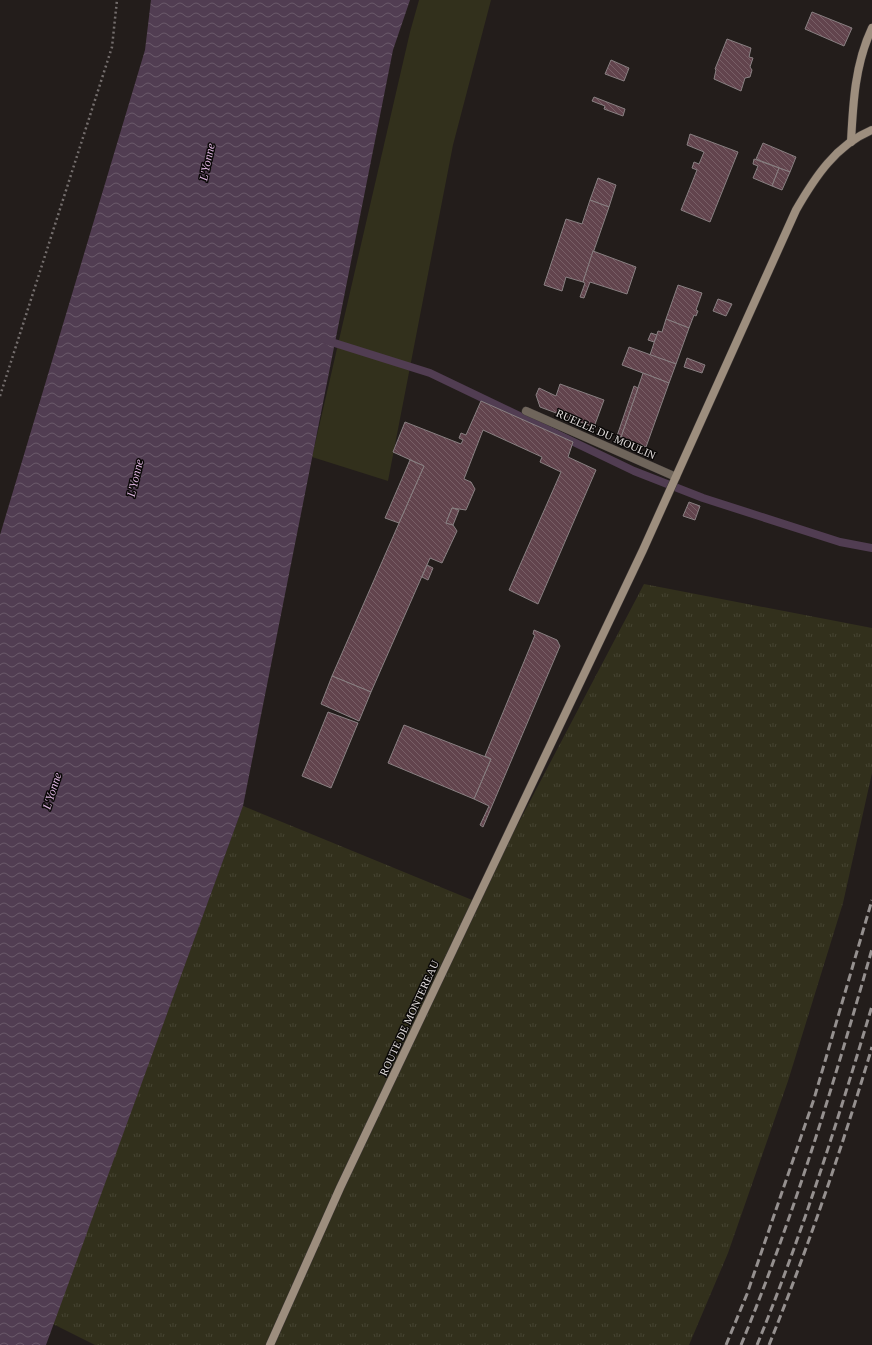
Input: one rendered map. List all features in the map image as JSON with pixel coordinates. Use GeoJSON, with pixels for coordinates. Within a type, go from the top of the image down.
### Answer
{"type":"FeatureCollection","features":[{"type":"Feature","properties":{"kind":"street"},"geometry":{"type":"LineString","coordinates":[[851,142],[857,69],[863,47],[872,28]]}},
{"type":"Feature","properties":{"kind":"street","name":"ROUTE DE MONTEREAU"},"geometry":{"type":"LineString","coordinates":[[270,1345],[340,1188],[571,703],[676,477],[796,210],[822,169],[836,153],[872,130]]}},
{"type":"Feature","properties":{"kind":"lane","name":"RUELLE DU MOULIN"},"geometry":{"type":"LineString","coordinates":[[526,410],[676,477]]}},
{"type":"Feature","properties":{"kind":"path"},"geometry":{"type":"LineString","coordinates":[[0,396],[112,47],[117,0]]}},
{"type":"Feature","properties":{"kind":"green space"},"geometry":{"type":"Polygon","coordinates":[[[419,0],[491,0],[453,145],[388,481],[312,457],[410,32],[419,0]]]}},
{"type":"Feature","properties":{"kind":"green space"},"geometry":{"type":"Polygon","coordinates":[[[644,584],[872,628],[872,773],[843,903],[788,1081],[728,1253],[689,1345],[95,1345],[53,1324],[243,806],[477,902],[644,584]]]}},
{"type":"Feature","properties":{"kind":"water","name":"L'Yonne"},"geometry":{"type":"Polygon","coordinates":[[[151,0],[410,0],[393,50],[243,806],[46,1345],[0,1345],[0,535],[145,50],[151,0]]]}},
{"type":"Feature","properties":{"kind":"building"},"geometry":{"type":"Polygon","coordinates":[[[812,12],[852,28],[844,46],[805,29],[812,12]]]}},
{"type":"Feature","properties":{"kind":"building"},"geometry":{"type":"Polygon","coordinates":[[[727,39],[751,48],[749,57],[753,58],[750,67],[752,70],[750,77],[745,78],[741,91],[714,79],[715,69],[727,39]]]}},
{"type":"Feature","properties":{"kind":"building"},"geometry":{"type":"Polygon","coordinates":[[[611,60],[629,68],[624,81],[605,74],[611,60]]]}},
{"type":"Feature","properties":{"kind":"building"},"geometry":{"type":"Polygon","coordinates":[[[594,97],[625,109],[623,116],[604,109],[605,106],[592,101],[594,97]]]}},
{"type":"Feature","properties":{"kind":"building"},"geometry":{"type":"Polygon","coordinates":[[[690,134],[738,152],[710,222],[681,210],[697,170],[692,168],[694,162],[699,164],[704,152],[687,145],[690,134]]]}},
{"type":"Feature","properties":{"kind":"building"},"geometry":{"type":"Polygon","coordinates":[[[763,143],[796,157],[790,172],[756,159],[763,143]]]}},
{"type":"Feature","properties":{"kind":"building"},"geometry":{"type":"Polygon","coordinates":[[[754,159],[779,168],[772,186],[753,178],[758,166],[753,164],[754,159]]]}},
{"type":"Feature","properties":{"kind":"building"},"geometry":{"type":"Polygon","coordinates":[[[779,168],[790,172],[782,190],[772,186],[779,168]]]}},
{"type":"Feature","properties":{"kind":"building"},"geometry":{"type":"Polygon","coordinates":[[[598,178],[616,185],[609,207],[590,200],[598,178]]]}},
{"type":"Feature","properties":{"kind":"building"},"geometry":{"type":"Polygon","coordinates":[[[590,200],[609,207],[583,282],[566,277],[562,291],[544,285],[566,219],[582,224],[590,200]]]}},
{"type":"Feature","properties":{"kind":"building"},"geometry":{"type":"Polygon","coordinates":[[[593,251],[636,267],[627,294],[590,282],[584,298],[580,297],[593,251]]]}},
{"type":"Feature","properties":{"kind":"building"},"geometry":{"type":"Polygon","coordinates":[[[678,285],[702,293],[696,310],[698,311],[696,316],[694,315],[689,328],[666,319],[678,285]]]}},
{"type":"Feature","properties":{"kind":"building"},"geometry":{"type":"Polygon","coordinates":[[[718,299],[732,304],[726,316],[713,311],[718,299]]]}},
{"type":"Feature","properties":{"kind":"building"},"geometry":{"type":"Polygon","coordinates":[[[666,319],[689,328],[676,364],[650,355],[658,331],[662,332],[666,319]]]}},
{"type":"Feature","properties":{"kind":"building"},"geometry":{"type":"Polygon","coordinates":[[[651,333],[657,335],[654,342],[648,340],[651,333]]]}},
{"type":"Feature","properties":{"kind":"building"},"geometry":{"type":"Polygon","coordinates":[[[629,347],[676,364],[669,383],[622,365],[629,347]]]}},
{"type":"Feature","properties":{"kind":"building"},"geometry":{"type":"Polygon","coordinates":[[[687,358],[705,365],[702,373],[684,367],[687,358]]]}},
{"type":"Feature","properties":{"kind":"building"},"geometry":{"type":"Polygon","coordinates":[[[643,373],[669,383],[646,447],[621,437],[643,373]]]}},
{"type":"Feature","properties":{"kind":"building"},"geometry":{"type":"Polygon","coordinates":[[[560,384],[604,400],[594,427],[540,407],[536,395],[539,388],[556,396],[560,384]]]}},
{"type":"Feature","properties":{"kind":"building"},"geometry":{"type":"Polygon","coordinates":[[[634,386],[638,388],[621,437],[617,436],[634,386]]]}},
{"type":"Feature","properties":{"kind":"building"},"geometry":{"type":"Polygon","coordinates":[[[481,401],[573,442],[568,457],[596,470],[538,604],[509,590],[561,472],[540,462],[542,457],[483,430],[464,479],[471,482],[475,489],[466,510],[452,508],[446,523],[453,525],[457,531],[442,563],[430,558],[371,692],[332,676],[424,466],[393,452],[405,422],[461,444],[463,440],[459,438],[461,433],[466,435],[481,401]]]}},
{"type":"Feature","properties":{"kind":"building"},"geometry":{"type":"Polygon","coordinates":[[[410,460],[424,466],[399,523],[385,518],[410,460]]]}},
{"type":"Feature","properties":{"kind":"building"},"geometry":{"type":"Polygon","coordinates":[[[689,502],[700,506],[695,520],[683,516],[689,502]]]}},
{"type":"Feature","properties":{"kind":"building"},"geometry":{"type":"Polygon","coordinates":[[[452,508],[459,510],[453,525],[446,523],[452,508]]]}},
{"type":"Feature","properties":{"kind":"building"},"geometry":{"type":"Polygon","coordinates":[[[427,565],[433,568],[428,580],[422,577],[427,565]]]}},
{"type":"Feature","properties":{"kind":"building"},"geometry":{"type":"Polygon","coordinates":[[[534,630],[557,640],[560,646],[483,827],[480,825],[489,806],[474,799],[491,759],[485,756],[535,635],[533,634],[534,630]]]}},
{"type":"Feature","properties":{"kind":"building"},"geometry":{"type":"Polygon","coordinates":[[[332,676],[371,692],[359,721],[321,704],[332,676]]]}},
{"type":"Feature","properties":{"kind":"building"},"geometry":{"type":"Polygon","coordinates":[[[328,712],[358,723],[331,788],[302,776],[328,712]]]}},
{"type":"Feature","properties":{"kind":"building"},"geometry":{"type":"Polygon","coordinates":[[[404,725],[491,759],[474,799],[388,763],[404,725]]]}},
{"type":"Feature","properties":{"kind":"waterway"},"geometry":{"type":"LineString","coordinates":[[325,340],[430,373],[634,471],[703,498],[840,542],[872,548]]}},
{"type":"Feature","properties":{"kind":"railway"},"geometry":{"type":"LineString","coordinates":[[726,1345],[747,1294],[814,1099],[872,900]]}},
{"type":"Feature","properties":{"kind":"railway"},"geometry":{"type":"LineString","coordinates":[[741,1345],[796,1198],[828,1099],[872,949]]}},
{"type":"Feature","properties":{"kind":"railway"},"geometry":{"type":"LineString","coordinates":[[757,1345],[789,1262],[819,1177],[872,1006]]}},
{"type":"Feature","properties":{"kind":"railway"},"geometry":{"type":"LineString","coordinates":[[769,1345],[824,1198],[872,1047]]}}]}
